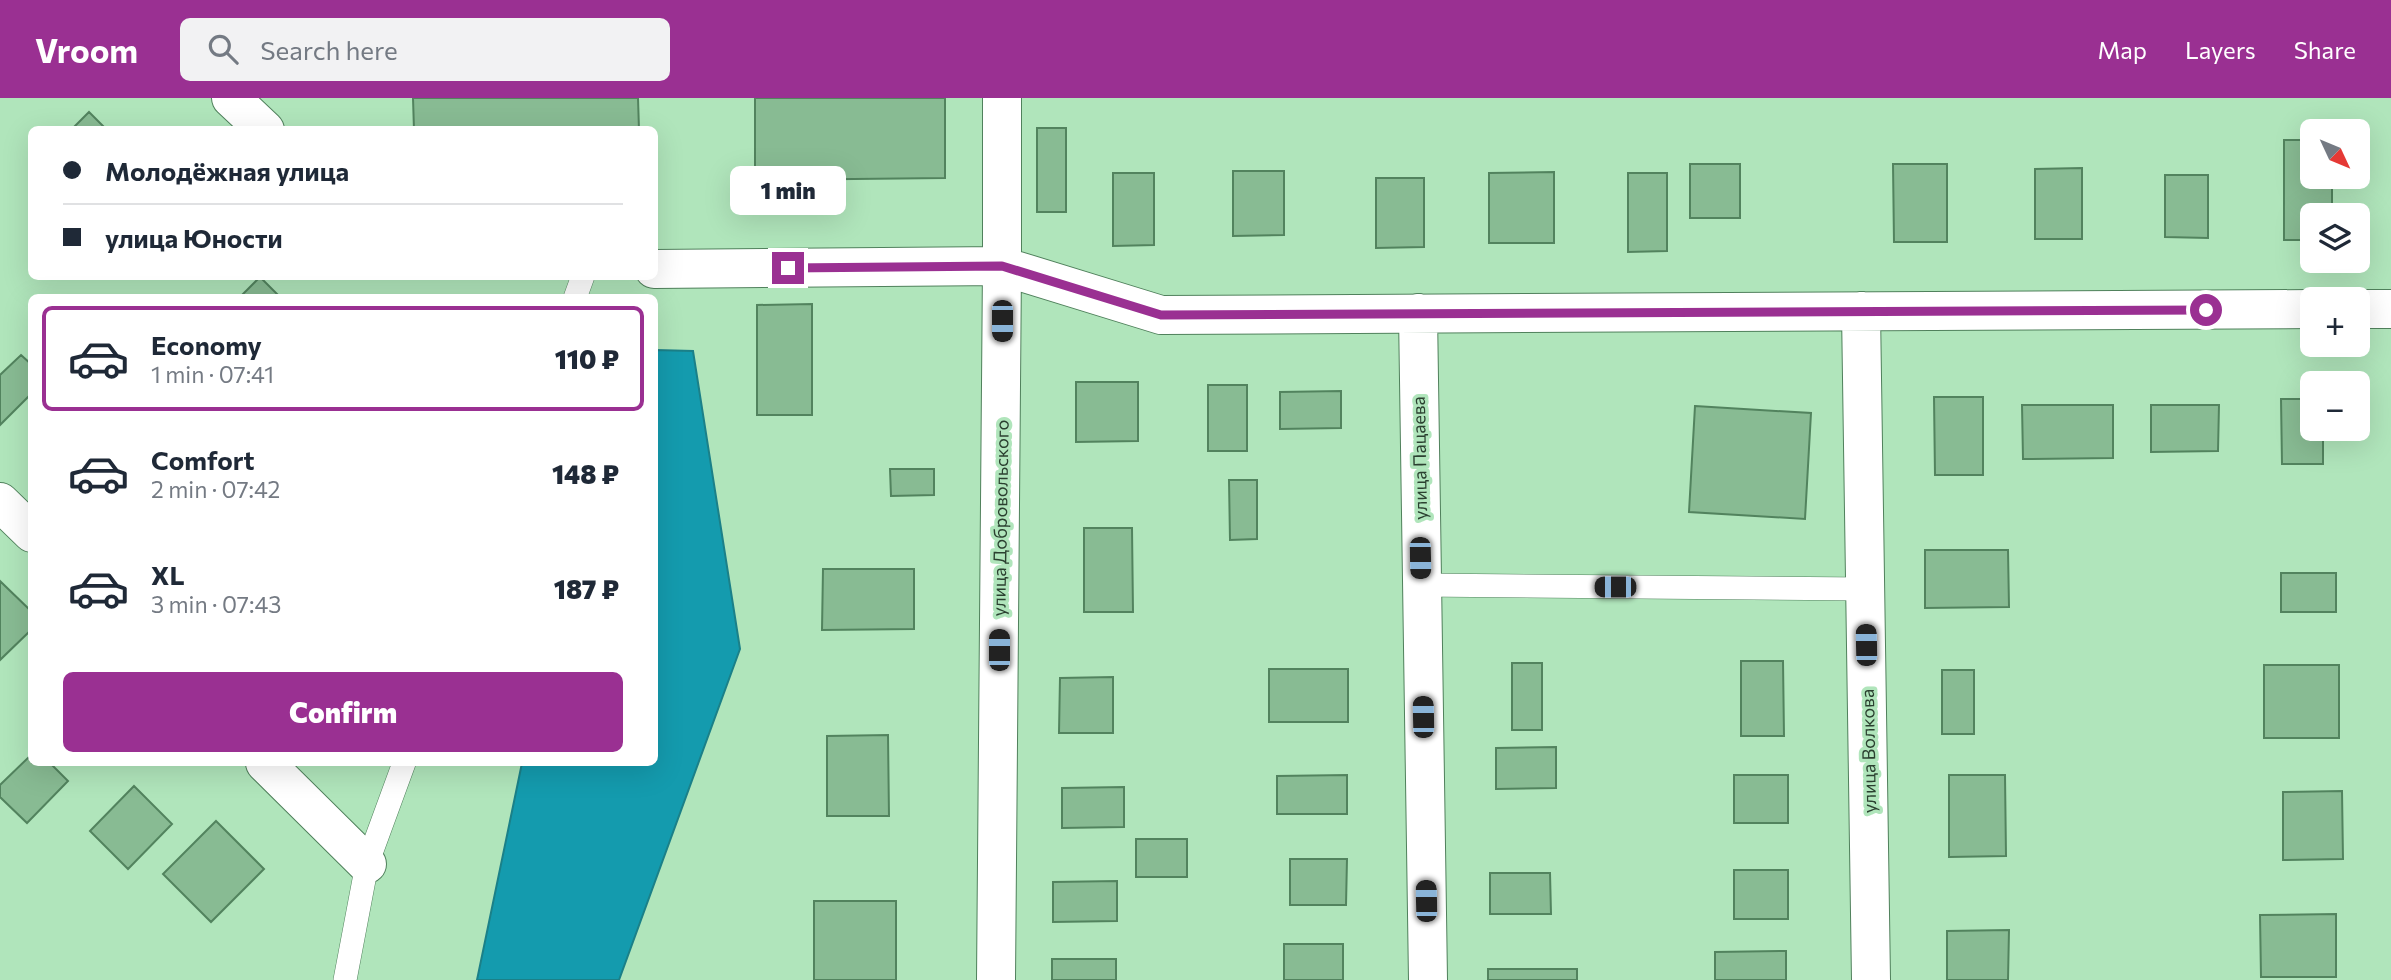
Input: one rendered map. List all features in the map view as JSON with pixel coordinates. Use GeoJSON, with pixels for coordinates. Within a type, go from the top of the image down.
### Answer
{"type":"FeatureCollection","features":[{"type":"Feature","properties":{"kind":"street"},"geometry":{"type":"LineString","coordinates":[[231,98],[261,126]]}},
{"type":"Feature","properties":{"kind":"street","name":"улица Добровольского"},"geometry":{"type":"LineString","coordinates":[[996,980],[1002,98]]}},
{"type":"Feature","properties":{"kind":"street"},"geometry":{"type":"LineString","coordinates":[[658,270],[1002,266],[1161,315],[2300,309]]}},
{"type":"Feature","properties":{"kind":"street"},"geometry":{"type":"LineString","coordinates":[[2370,309],[2391,309]]}},
{"type":"Feature","properties":{"kind":"street","name":"улица Волкова"},"geometry":{"type":"LineString","coordinates":[[1861,312],[1871,980]]}},
{"type":"Feature","properties":{"kind":"street","name":"улица Пацаева"},"geometry":{"type":"LineString","coordinates":[[1418,313],[1428,980]]}},
{"type":"Feature","properties":{"kind":"street"},"geometry":{"type":"LineString","coordinates":[[0,502],[28,529]]}},
{"type":"Feature","properties":{"kind":"street"},"geometry":{"type":"LineString","coordinates":[[268,766],[367,864]]}},
{"type":"Feature","properties":{"kind":"lane"},"geometry":{"type":"LineString","coordinates":[[1420,585],[1865,589]]}},
{"type":"Feature","properties":{"kind":"lane"},"geometry":{"type":"LineString","coordinates":[[345,980],[367,864],[403,766]]}},
{"type":"Feature","properties":{"kind":"water"},"geometry":{"type":"Polygon","coordinates":[[[658,350],[693,351],[740,649],[619,980],[477,980],[521,766],[658,766],[658,350]]]}},
{"type":"Feature","properties":{"kind":"building"},"geometry":{"type":"Polygon","coordinates":[[[413,98],[638,98],[639,126],[414,126],[413,98]]]}},
{"type":"Feature","properties":{"kind":"building"},"geometry":{"type":"Polygon","coordinates":[[[755,98],[945,98],[945,178],[755,180],[755,98]]]}},
{"type":"Feature","properties":{"kind":"building"},"geometry":{"type":"Polygon","coordinates":[[[89,112],[103,126],[75,126],[89,112]]]}},
{"type":"Feature","properties":{"kind":"building"},"geometry":{"type":"Polygon","coordinates":[[[1037,128],[1066,128],[1066,212],[1037,212],[1037,128]]]}},
{"type":"Feature","properties":{"kind":"building"},"geometry":{"type":"Polygon","coordinates":[[[2284,140],[2300,140],[2300,189],[2332,189],[2332,203],[2300,203],[2300,240],[2284,240],[2284,140]]]}},
{"type":"Feature","properties":{"kind":"building"},"geometry":{"type":"Polygon","coordinates":[[[1690,164],[1740,164],[1740,218],[1690,218],[1690,164]]]}},
{"type":"Feature","properties":{"kind":"building"},"geometry":{"type":"Polygon","coordinates":[[[1893,164],[1947,164],[1947,242],[1894,242],[1893,164]]]}},
{"type":"Feature","properties":{"kind":"building"},"geometry":{"type":"Polygon","coordinates":[[[2082,168],[2082,239],[2035,239],[2035,169],[2082,168]]]}},
{"type":"Feature","properties":{"kind":"building"},"geometry":{"type":"Polygon","coordinates":[[[1233,171],[1284,171],[1284,235],[1233,236],[1233,171]]]}},
{"type":"Feature","properties":{"kind":"building"},"geometry":{"type":"Polygon","coordinates":[[[1554,172],[1554,243],[1489,243],[1489,173],[1554,172]]]}},
{"type":"Feature","properties":{"kind":"building"},"geometry":{"type":"Polygon","coordinates":[[[1113,173],[1154,173],[1154,245],[1113,246],[1113,173]]]}},
{"type":"Feature","properties":{"kind":"building"},"geometry":{"type":"Polygon","coordinates":[[[1628,173],[1667,173],[1667,251],[1628,252],[1628,173]]]}},
{"type":"Feature","properties":{"kind":"building"},"geometry":{"type":"Polygon","coordinates":[[[2165,175],[2208,175],[2208,238],[2165,237],[2165,175]]]}},
{"type":"Feature","properties":{"kind":"building"},"geometry":{"type":"Polygon","coordinates":[[[1376,178],[1424,178],[1424,247],[1376,248],[1376,178]]]}},
{"type":"Feature","properties":{"kind":"building"},"geometry":{"type":"Polygon","coordinates":[[[257,280],[263,280],[277,294],[243,294],[257,280]]]}},
{"type":"Feature","properties":{"kind":"building"},"geometry":{"type":"Polygon","coordinates":[[[812,304],[812,415],[757,415],[757,305],[812,304]]]}},
{"type":"Feature","properties":{"kind":"building"},"geometry":{"type":"Polygon","coordinates":[[[21,355],[28,361],[28,397],[0,425],[0,375],[21,355]]]}},
{"type":"Feature","properties":{"kind":"building"},"geometry":{"type":"Polygon","coordinates":[[[1076,382],[1138,382],[1138,441],[1076,442],[1076,382]]]}},
{"type":"Feature","properties":{"kind":"building"},"geometry":{"type":"Polygon","coordinates":[[[1208,385],[1247,385],[1247,451],[1208,451],[1208,385]]]}},
{"type":"Feature","properties":{"kind":"building"},"geometry":{"type":"Polygon","coordinates":[[[1341,391],[1341,428],[1280,429],[1280,392],[1341,391]]]}},
{"type":"Feature","properties":{"kind":"building"},"geometry":{"type":"Polygon","coordinates":[[[1934,397],[1983,397],[1983,475],[1935,475],[1934,397]]]}},
{"type":"Feature","properties":{"kind":"building"},"geometry":{"type":"Polygon","coordinates":[[[2281,399],[2300,399],[2300,441],[2323,441],[2323,464],[2282,464],[2281,399]]]}},
{"type":"Feature","properties":{"kind":"building"},"geometry":{"type":"Polygon","coordinates":[[[2022,405],[2113,405],[2113,458],[2023,459],[2022,405]]]}},
{"type":"Feature","properties":{"kind":"building"},"geometry":{"type":"Polygon","coordinates":[[[2151,405],[2219,405],[2218,451],[2151,452],[2151,405]]]}},
{"type":"Feature","properties":{"kind":"building"},"geometry":{"type":"Polygon","coordinates":[[[1695,406],[1811,413],[1805,519],[1689,512],[1695,406]]]}},
{"type":"Feature","properties":{"kind":"building"},"geometry":{"type":"Polygon","coordinates":[[[890,469],[934,469],[934,495],[891,496],[890,469]]]}},
{"type":"Feature","properties":{"kind":"building"},"geometry":{"type":"Polygon","coordinates":[[[1229,480],[1257,480],[1257,539],[1230,540],[1229,480]]]}},
{"type":"Feature","properties":{"kind":"building"},"geometry":{"type":"Polygon","coordinates":[[[1084,528],[1132,528],[1133,612],[1084,612],[1084,528]]]}},
{"type":"Feature","properties":{"kind":"building"},"geometry":{"type":"Polygon","coordinates":[[[1925,550],[2008,550],[2009,607],[1925,608],[1925,550]]]}},
{"type":"Feature","properties":{"kind":"building"},"geometry":{"type":"Polygon","coordinates":[[[823,569],[914,569],[914,629],[822,630],[823,569]]]}},
{"type":"Feature","properties":{"kind":"building"},"geometry":{"type":"Polygon","coordinates":[[[2281,573],[2336,573],[2336,612],[2281,612],[2281,573]]]}},
{"type":"Feature","properties":{"kind":"building"},"geometry":{"type":"Polygon","coordinates":[[[0,581],[28,608],[28,633],[0,660],[0,581]]]}},
{"type":"Feature","properties":{"kind":"building"},"geometry":{"type":"Polygon","coordinates":[[[1741,661],[1783,661],[1784,736],[1741,736],[1741,661]]]}},
{"type":"Feature","properties":{"kind":"building"},"geometry":{"type":"Polygon","coordinates":[[[1512,663],[1542,663],[1542,730],[1512,730],[1512,663]]]}},
{"type":"Feature","properties":{"kind":"building"},"geometry":{"type":"Polygon","coordinates":[[[2264,665],[2339,665],[2339,738],[2264,738],[2264,665]]]}},
{"type":"Feature","properties":{"kind":"building"},"geometry":{"type":"Polygon","coordinates":[[[1269,669],[1348,669],[1348,722],[1269,722],[1269,669]]]}},
{"type":"Feature","properties":{"kind":"building"},"geometry":{"type":"Polygon","coordinates":[[[1942,670],[1974,670],[1974,734],[1942,734],[1942,670]]]}},
{"type":"Feature","properties":{"kind":"building"},"geometry":{"type":"Polygon","coordinates":[[[1113,677],[1113,733],[1059,733],[1060,678],[1113,677]]]}},
{"type":"Feature","properties":{"kind":"building"},"geometry":{"type":"Polygon","coordinates":[[[888,735],[889,816],[827,816],[827,736],[888,735]]]}},
{"type":"Feature","properties":{"kind":"building"},"geometry":{"type":"Polygon","coordinates":[[[1556,747],[1556,788],[1496,789],[1496,748],[1556,747]]]}},
{"type":"Feature","properties":{"kind":"building"},"geometry":{"type":"Polygon","coordinates":[[[28,758],[28,766],[53,766],[68,781],[27,823],[0,797],[0,785],[28,758]]]}},
{"type":"Feature","properties":{"kind":"building"},"geometry":{"type":"Polygon","coordinates":[[[1347,775],[1347,814],[1277,814],[1277,776],[1347,775]]]}},
{"type":"Feature","properties":{"kind":"building"},"geometry":{"type":"Polygon","coordinates":[[[1734,775],[1788,775],[1788,823],[1734,823],[1734,775]]]}},
{"type":"Feature","properties":{"kind":"building"},"geometry":{"type":"Polygon","coordinates":[[[1949,775],[2005,775],[2006,856],[1949,857],[1949,775]]]}},
{"type":"Feature","properties":{"kind":"building"},"geometry":{"type":"Polygon","coordinates":[[[134,786],[172,824],[128,869],[90,831],[134,786]]]}},
{"type":"Feature","properties":{"kind":"building"},"geometry":{"type":"Polygon","coordinates":[[[1124,787],[1124,827],[1062,828],[1062,788],[1124,787]]]}},
{"type":"Feature","properties":{"kind":"building"},"geometry":{"type":"Polygon","coordinates":[[[2342,791],[2343,859],[2283,860],[2283,792],[2342,791]]]}},
{"type":"Feature","properties":{"kind":"building"},"geometry":{"type":"Polygon","coordinates":[[[216,821],[264,869],[211,922],[163,874],[216,821]]]}},
{"type":"Feature","properties":{"kind":"building"},"geometry":{"type":"Polygon","coordinates":[[[1136,839],[1187,839],[1187,877],[1136,877],[1136,839]]]}},
{"type":"Feature","properties":{"kind":"building"},"geometry":{"type":"Polygon","coordinates":[[[1290,859],[1347,859],[1346,905],[1290,905],[1290,859]]]}},
{"type":"Feature","properties":{"kind":"building"},"geometry":{"type":"Polygon","coordinates":[[[1734,870],[1788,870],[1788,919],[1734,919],[1734,870]]]}},
{"type":"Feature","properties":{"kind":"building"},"geometry":{"type":"Polygon","coordinates":[[[1490,873],[1550,873],[1551,914],[1490,914],[1490,873]]]}},
{"type":"Feature","properties":{"kind":"building"},"geometry":{"type":"Polygon","coordinates":[[[1117,881],[1117,921],[1053,922],[1053,882],[1117,881]]]}},
{"type":"Feature","properties":{"kind":"building"},"geometry":{"type":"Polygon","coordinates":[[[814,901],[896,901],[896,980],[814,980],[814,901]]]}},
{"type":"Feature","properties":{"kind":"building"},"geometry":{"type":"Polygon","coordinates":[[[2336,914],[2336,977],[2261,977],[2260,915],[2336,914]]]}},
{"type":"Feature","properties":{"kind":"building"},"geometry":{"type":"Polygon","coordinates":[[[2009,930],[2008,980],[1947,980],[1947,931],[2009,930]]]}},
{"type":"Feature","properties":{"kind":"building"},"geometry":{"type":"Polygon","coordinates":[[[1284,944],[1343,944],[1343,980],[1284,980],[1284,944]]]}},
{"type":"Feature","properties":{"kind":"building"},"geometry":{"type":"Polygon","coordinates":[[[1786,951],[1786,980],[1715,980],[1715,952],[1786,951]]]}},
{"type":"Feature","properties":{"kind":"building"},"geometry":{"type":"Polygon","coordinates":[[[1052,959],[1116,959],[1116,980],[1052,980],[1052,959]]]}},
{"type":"Feature","properties":{"kind":"building"},"geometry":{"type":"Polygon","coordinates":[[[1488,969],[1577,969],[1577,980],[1488,980],[1488,969]]]}},
{"type":"Feature","properties":{"kind":"route"},"geometry":{"type":"LineString","coordinates":[[788,268],[1002,266],[1161,315],[2206,310]]}}]}
